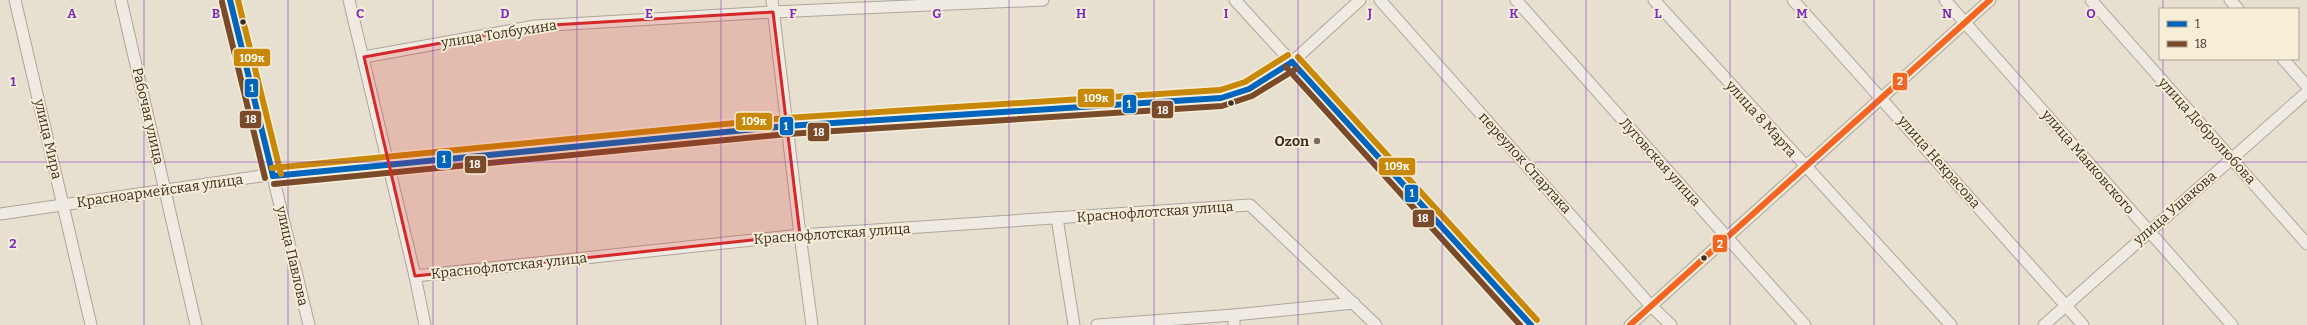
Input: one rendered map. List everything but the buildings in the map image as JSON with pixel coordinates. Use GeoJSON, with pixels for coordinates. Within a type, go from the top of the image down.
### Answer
{"type":"FeatureCollection","features":[{"type":"Feature","properties":{"kind":"street","name":"улица Мира"},"geometry":{"type":"LineString","coordinates":[[15,0],[91,325]]}},
{"type":"Feature","properties":{"kind":"street","name":"Рабочая улица"},"geometry":{"type":"LineString","coordinates":[[121,0],[196,325]]}},
{"type":"Feature","properties":{"kind":"street","name":"улица Павлова"},"geometry":{"type":"LineString","coordinates":[[230,0],[308,325]]}},
{"type":"Feature","properties":{"kind":"street"},"geometry":{"type":"LineString","coordinates":[[349,0],[364,57],[425,325]]}},
{"type":"Feature","properties":{"kind":"street"},"geometry":{"type":"LineString","coordinates":[[772,0],[812,325]]}},
{"type":"Feature","properties":{"kind":"street","name":"улица Толбухина"},"geometry":{"type":"LineString","coordinates":[[364,57],[535,26],[773,12],[1043,0]]}},
{"type":"Feature","properties":{"kind":"street"},"geometry":{"type":"LineString","coordinates":[[1235,0],[1531,325]]}},
{"type":"Feature","properties":{"kind":"street","name":"Красноармейская улица"},"geometry":{"type":"LineString","coordinates":[[0,214],[63,204],[273,176],[389,166],[787,126],[1231,96],[1292,62],[1360,0]]}},
{"type":"Feature","properties":{"kind":"street","name":"переулок Спартака"},"geometry":{"type":"LineString","coordinates":[[1380,0],[1651,306],[1671,325]]}},
{"type":"Feature","properties":{"kind":"street","name":"Луговская улица"},"geometry":{"type":"LineString","coordinates":[[1516,0],[1805,325]]}},
{"type":"Feature","properties":{"kind":"street","name":"улица 8 Марта"},"geometry":{"type":"LineString","coordinates":[[1654,0],[1951,325]]}},
{"type":"Feature","properties":{"kind":"street","name":"улица Некрасова"},"geometry":{"type":"LineString","coordinates":[[1793,0],[2083,325]]}},
{"type":"Feature","properties":{"kind":"street","name":"улица Маяковского"},"geometry":{"type":"LineString","coordinates":[[1945,0],[2232,325]]}},
{"type":"Feature","properties":{"kind":"street"},"geometry":{"type":"LineString","coordinates":[[1630,325],[1990,0]]}},
{"type":"Feature","properties":{"kind":"street","name":"улица Добролюбова"},"geometry":{"type":"LineString","coordinates":[[2091,0],[2307,244]]}},
{"type":"Feature","properties":{"kind":"street"},"geometry":{"type":"LineString","coordinates":[[2230,0],[2237,8]]}},
{"type":"Feature","properties":{"kind":"street"},"geometry":{"type":"LineString","coordinates":[[2284,60],[2307,86]]}},
{"type":"Feature","properties":{"kind":"street","name":"улица Ушакова"},"geometry":{"type":"LineString","coordinates":[[2044,325],[2307,92]]}},
{"type":"Feature","properties":{"kind":"street","name":"Краснофлотская улица"},"geometry":{"type":"LineString","coordinates":[[415,276],[800,235],[1250,205],[1354,303]]}},
{"type":"Feature","properties":{"kind":"street"},"geometry":{"type":"LineString","coordinates":[[1057,218],[1074,325]]}},
{"type":"Feature","properties":{"kind":"street"},"geometry":{"type":"LineString","coordinates":[[1097,325],[1234,320],[1354,303],[1376,325]]}},
{"type":"Feature","properties":{"kind":"highlighted area"},"geometry":{"type":"Polygon","coordinates":[[[773,12],[800,235],[415,276],[364,57],[535,26],[773,12]]]}},
{"type":"Feature","properties":{"kind":"transit line","name":"1"},"geometry":{"type":"LineString","coordinates":[[230,0],[273,176]]}},
{"type":"Feature","properties":{"kind":"transit line","name":"109к"},"geometry":{"type":"LineString","coordinates":[[238,0],[281,174]]}},
{"type":"Feature","properties":{"kind":"transit line","name":"2"},"geometry":{"type":"LineString","coordinates":[[1630,325],[1990,0]]}},
{"type":"Feature","properties":{"kind":"transit line","name":"18"},"geometry":{"type":"LineString","coordinates":[[222,2],[265,178]]}},
{"type":"Feature","properties":{"kind":"transit line","name":"109к"},"geometry":{"type":"LineString","coordinates":[[272,168],[786,118],[1220,90],[1245,82],[1288,55]]}},
{"type":"Feature","properties":{"kind":"transit line","name":"109к"},"geometry":{"type":"LineString","coordinates":[[1298,57],[1537,320]]}},
{"type":"Feature","properties":{"kind":"transit line","name":"1"},"geometry":{"type":"LineString","coordinates":[[1292,62],[1531,325]]}},
{"type":"Feature","properties":{"kind":"transit line","name":"1"},"geometry":{"type":"LineString","coordinates":[[273,176],[787,126],[1221,98],[1249,89],[1292,62]]}},
{"type":"Feature","properties":{"kind":"transit line","name":"18"},"geometry":{"type":"LineString","coordinates":[[1286,67],[1520,325]]}},
{"type":"Feature","properties":{"kind":"transit line","name":"18"},"geometry":{"type":"LineString","coordinates":[[274,184],[788,134],[1222,106],[1252,96],[1296,69]]}},
{"type":"Feature","properties":{"kind":"place","name":"Ozon"},"geometry":{"type":"Point","coordinates":[1317,141]}}]}
